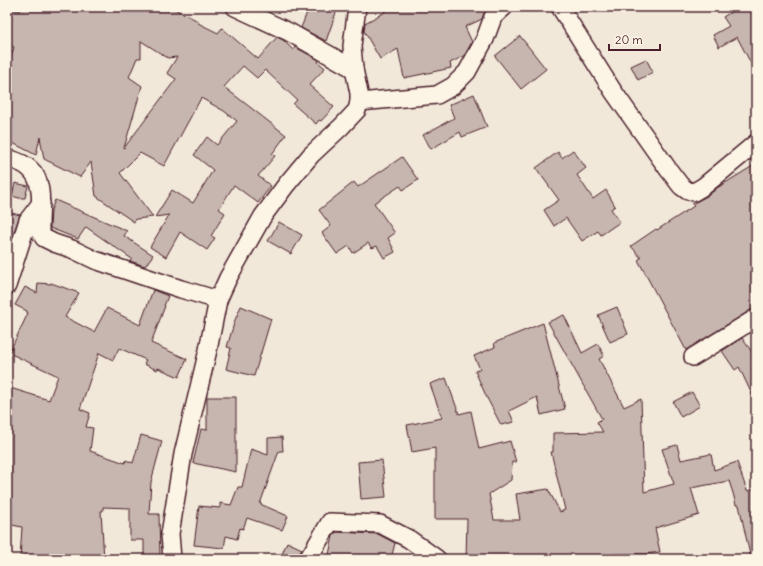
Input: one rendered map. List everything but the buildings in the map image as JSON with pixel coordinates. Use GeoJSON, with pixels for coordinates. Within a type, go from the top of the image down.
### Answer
{"type":"FeatureCollection","features":[{"type":"Feature","properties":{"kind":"street"},"geometry":{"type":"LineString","coordinates":[[235,7],[289,32],[354,69]]}},
{"type":"Feature","properties":{"kind":"street"},"geometry":{"type":"LineString","coordinates":[[172,559],[170,534],[183,454],[208,350],[218,300],[228,278],[263,216],[286,184],[311,155],[357,110],[359,102],[352,46],[357,7]]}},
{"type":"Feature","properties":{"kind":"street"},"geometry":{"type":"LineString","coordinates":[[359,102],[437,95],[453,86],[467,72],[485,39],[493,17],[504,7]]}},
{"type":"Feature","properties":{"kind":"street"},"geometry":{"type":"LineString","coordinates":[[560,7],[613,91],[668,169],[681,186],[688,191],[694,192],[704,186],[756,143]]}},
{"type":"Feature","properties":{"kind":"street"},"geometry":{"type":"LineString","coordinates":[[7,158],[30,168],[37,177],[41,193],[40,232],[44,238],[95,260],[218,300]]}},
{"type":"Feature","properties":{"kind":"street"},"geometry":{"type":"LineString","coordinates":[[7,286],[28,220],[41,203]]}},
{"type":"Feature","properties":{"kind":"street"},"geometry":{"type":"LineString","coordinates":[[693,357],[756,318]]}},
{"type":"Feature","properties":{"kind":"street"},"geometry":{"type":"LineString","coordinates":[[308,559],[330,522],[380,524],[409,539],[437,559]]}}]}
